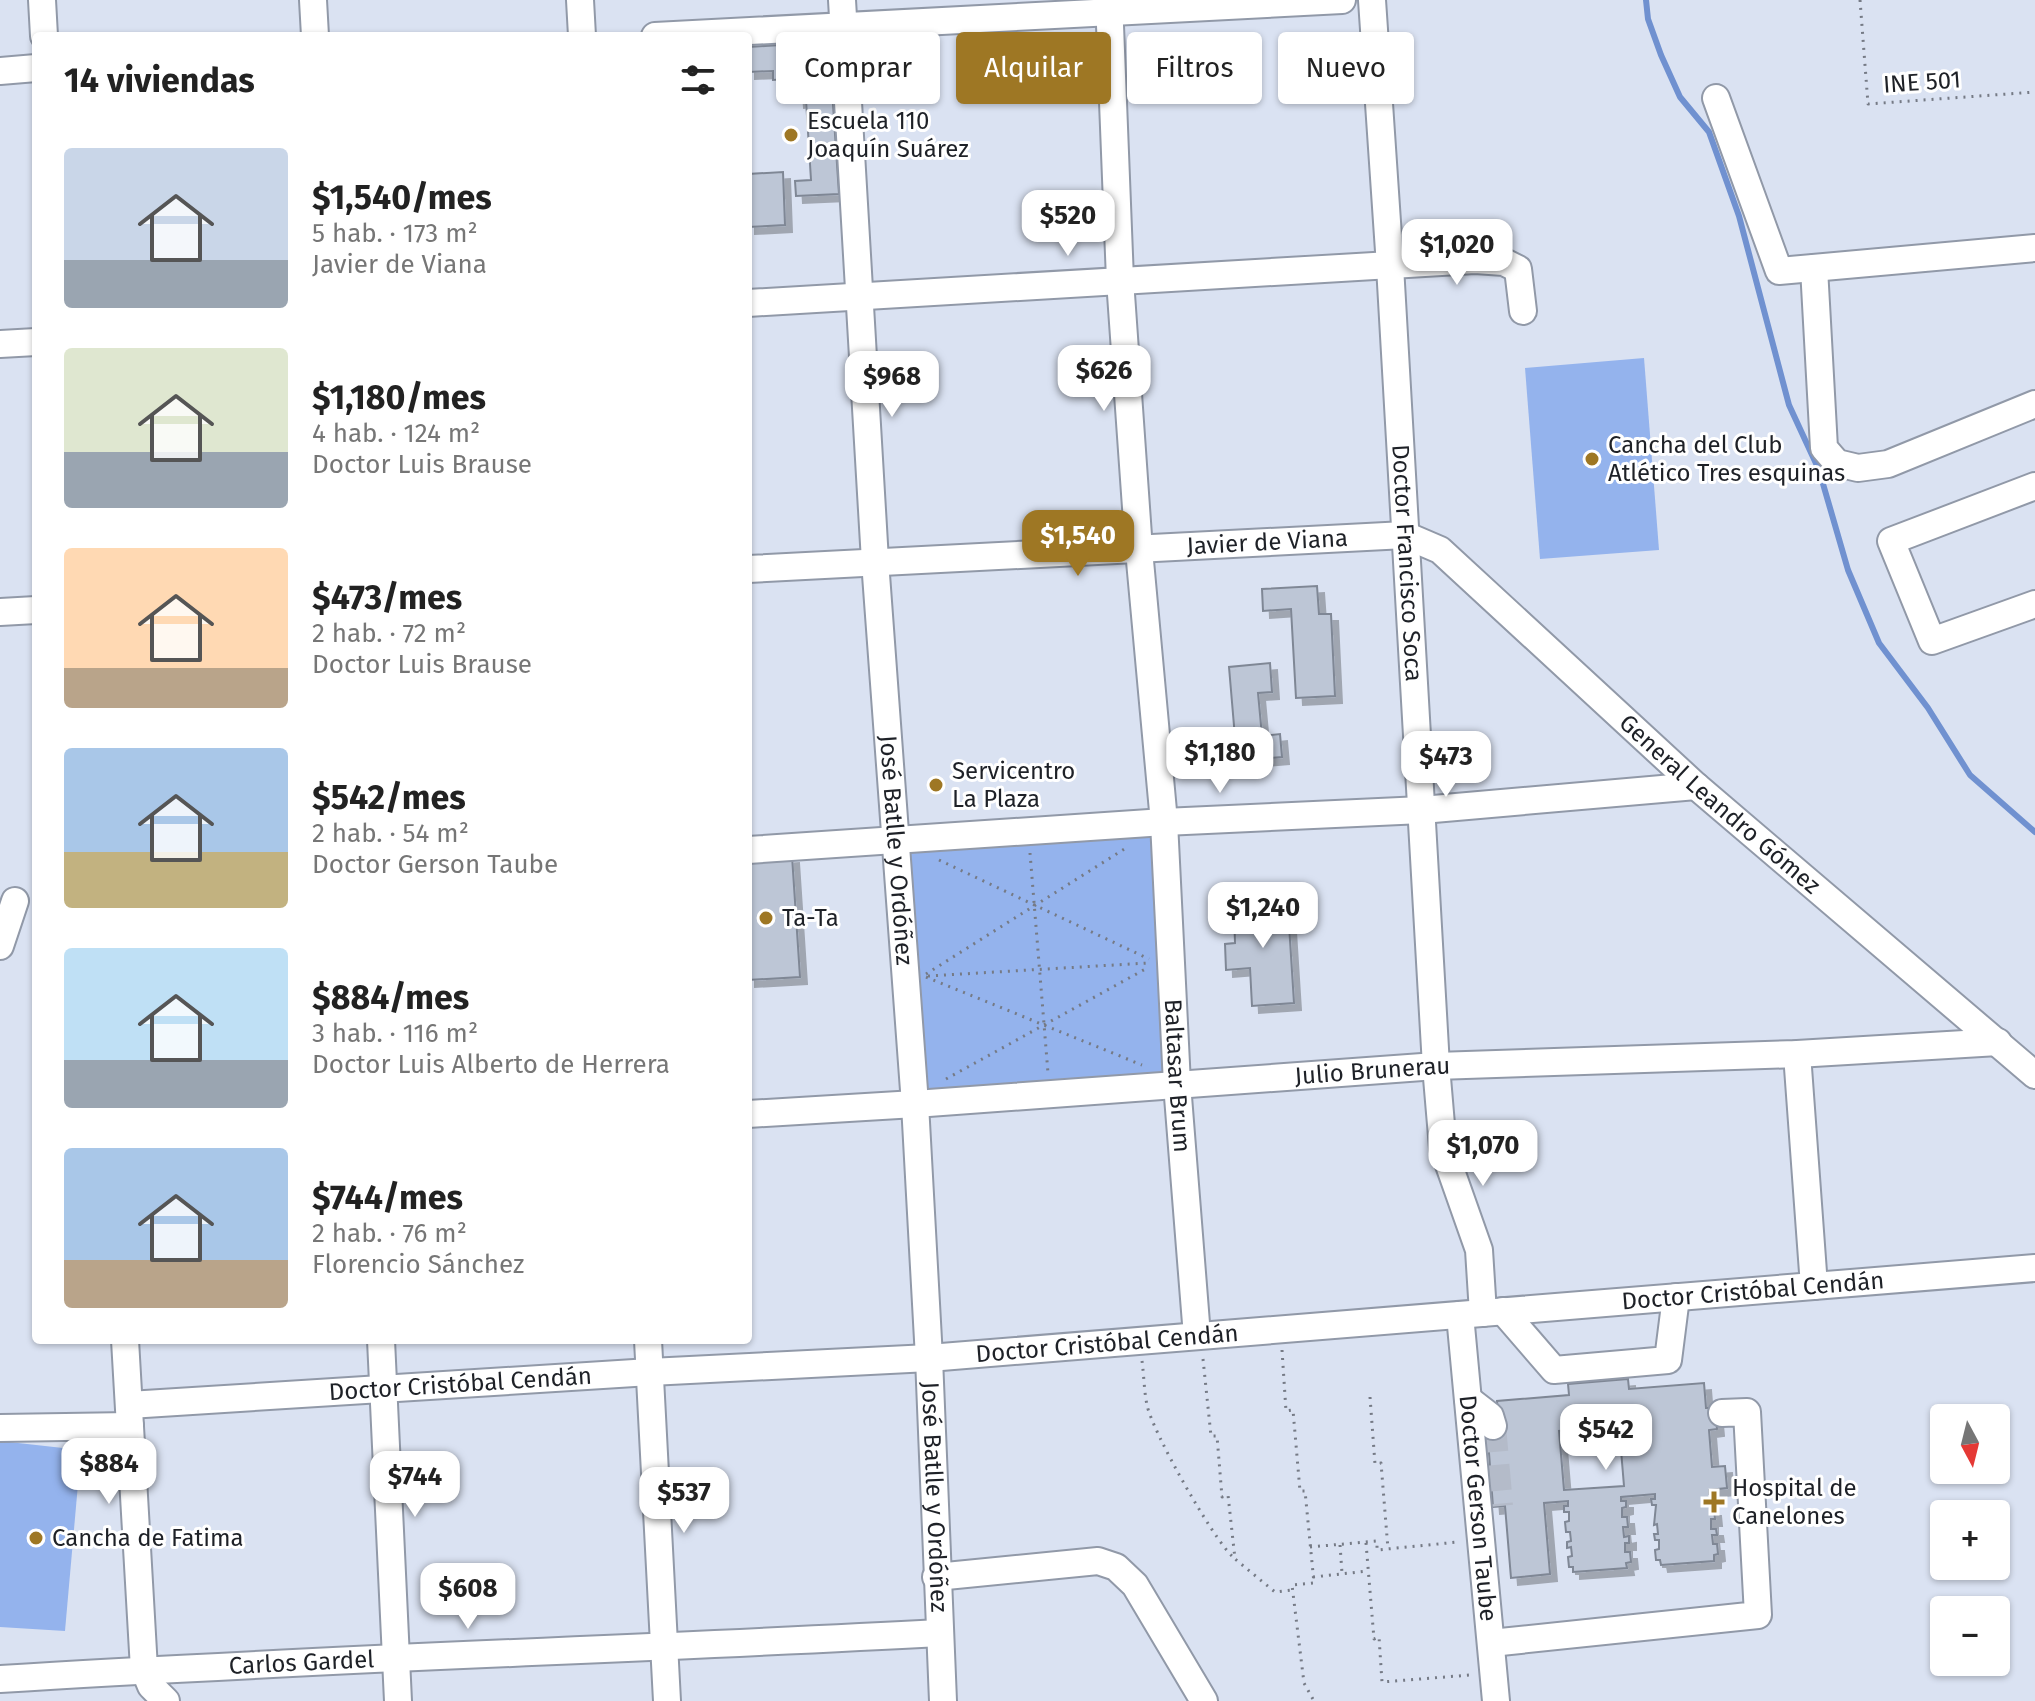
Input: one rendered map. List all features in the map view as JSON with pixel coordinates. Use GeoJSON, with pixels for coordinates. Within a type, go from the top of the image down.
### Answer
{"type":"FeatureCollection","features":[{"type":"Feature","properties":{"kind":"street"},"geometry":{"type":"LineString","coordinates":[[42,0],[44,32]]}},
{"type":"Feature","properties":{"kind":"street"},"geometry":{"type":"LineString","coordinates":[[313,0],[315,32]]}},
{"type":"Feature","properties":{"kind":"street"},"geometry":{"type":"LineString","coordinates":[[580,0],[582,32]]}},
{"type":"Feature","properties":{"kind":"street"},"geometry":{"type":"LineString","coordinates":[[688,32],[843,13],[1342,0]]}},
{"type":"Feature","properties":{"kind":"street","name":"Doctor Francisco Soca"},"geometry":{"type":"LineString","coordinates":[[1372,0],[1436,1066],[1443,1148],[1479,1250],[1482,1313]]}},
{"type":"Feature","properties":{"kind":"street","name":"Baltasar Brum"},"geometry":{"type":"LineString","coordinates":[[1109,7],[1120,280],[1139,550],[1164,822],[1177,1084],[1197,1336]]}},
{"type":"Feature","properties":{"kind":"street","name":"José Batlle y Ordóñez"},"geometry":{"type":"LineString","coordinates":[[843,13],[875,561],[915,1104],[943,1701]]}},
{"type":"Feature","properties":{"kind":"street"},"geometry":{"type":"LineString","coordinates":[[0,71],[32,68]]}},
{"type":"Feature","properties":{"kind":"street"},"geometry":{"type":"LineString","coordinates":[[1716,98],[1779,271],[2035,248]]}},
{"type":"Feature","properties":{"kind":"street"},"geometry":{"type":"LineString","coordinates":[[752,303],[1475,260],[1504,262],[1518,269],[1523,311]]}},
{"type":"Feature","properties":{"kind":"street"},"geometry":{"type":"LineString","coordinates":[[1814,268],[1824,448],[1837,463],[1858,468],[1888,464],[2035,404]]}},
{"type":"Feature","properties":{"kind":"street"},"geometry":{"type":"LineString","coordinates":[[0,344],[32,342]]}},
{"type":"Feature","properties":{"kind":"street"},"geometry":{"type":"LineString","coordinates":[[2035,486],[1891,541],[1932,641],[2035,604]]}},
{"type":"Feature","properties":{"kind":"street","name":"Javier de Viana"},"geometry":{"type":"LineString","coordinates":[[752,569],[1405,535]]}},
{"type":"Feature","properties":{"kind":"street","name":"General Leandro Gómez"},"geometry":{"type":"LineString","coordinates":[[1405,535],[1440,550],[1696,786],[2035,1075]]}},
{"type":"Feature","properties":{"kind":"street"},"geometry":{"type":"LineString","coordinates":[[0,612],[32,610]]}},
{"type":"Feature","properties":{"kind":"street"},"geometry":{"type":"LineString","coordinates":[[752,850],[1164,822],[1422,810],[1696,786]]}},
{"type":"Feature","properties":{"kind":"street"},"geometry":{"type":"LineString","coordinates":[[0,946],[17,901]]}},
{"type":"Feature","properties":{"kind":"street","name":"Julio Brunerau"},"geometry":{"type":"LineString","coordinates":[[752,1114],[1436,1066],[1797,1054],[1998,1042]]}},
{"type":"Feature","properties":{"kind":"street"},"geometry":{"type":"LineString","coordinates":[[1797,1054],[1814,1286]]}},
{"type":"Feature","properties":{"kind":"street","name":"Doctor Cristóbal Cendán"},"geometry":{"type":"LineString","coordinates":[[0,1428],[384,1389],[929,1358],[2035,1268]]}},
{"type":"Feature","properties":{"kind":"street"},"geometry":{"type":"LineString","coordinates":[[1482,1313],[1554,1370],[1668,1360],[1676,1297]]}},
{"type":"Feature","properties":{"kind":"street","name":"Doctor Gerson Taube"},"geometry":{"type":"LineString","coordinates":[[1482,1313],[1468,1399],[1496,1701]]}},
{"type":"Feature","properties":{"kind":"street"},"geometry":{"type":"LineString","coordinates":[[125,1344],[144,1669],[151,1686],[166,1701]]}},
{"type":"Feature","properties":{"kind":"street"},"geometry":{"type":"LineString","coordinates":[[381,1344],[398,1701]]}},
{"type":"Feature","properties":{"kind":"street"},"geometry":{"type":"LineString","coordinates":[[648,1344],[667,1701]]}},
{"type":"Feature","properties":{"kind":"street"},"geometry":{"type":"LineString","coordinates":[[1468,1399],[1490,1416],[1493,1426]]}},
{"type":"Feature","properties":{"kind":"street"},"geometry":{"type":"LineString","coordinates":[[1491,1643],[1758,1615],[1747,1412],[1722,1413]]}},
{"type":"Feature","properties":{"kind":"street"},"geometry":{"type":"LineString","coordinates":[[1483,1540],[1500,1506]]}},
{"type":"Feature","properties":{"kind":"street"},"geometry":{"type":"LineString","coordinates":[[936,1577],[1098,1561],[1116,1567],[1135,1585],[1204,1701]]}},
{"type":"Feature","properties":{"kind":"street","name":"Carlos Gardel"},"geometry":{"type":"LineString","coordinates":[[0,1679],[144,1669],[664,1648],[939,1633]]}},
{"type":"Feature","properties":{"kind":"path","name":"INE 501"},"geometry":{"type":"LineString","coordinates":[[1860,0],[1868,104],[2035,92]]}},
{"type":"Feature","properties":{"kind":"path"},"geometry":{"type":"LineString","coordinates":[[1029,842],[1048,1081]]}},
{"type":"Feature","properties":{"kind":"path"},"geometry":{"type":"LineString","coordinates":[[923,976],[1136,842]]}},
{"type":"Feature","properties":{"kind":"path"},"geometry":{"type":"LineString","coordinates":[[929,855],[1156,963]]}},
{"type":"Feature","properties":{"kind":"path"},"geometry":{"type":"LineString","coordinates":[[923,976],[1156,963]]}},
{"type":"Feature","properties":{"kind":"path"},"geometry":{"type":"LineString","coordinates":[[943,1081],[1156,963]]}},
{"type":"Feature","properties":{"kind":"path"},"geometry":{"type":"LineString","coordinates":[[923,976],[1164,1074],[1177,1084]]}},
{"type":"Feature","properties":{"kind":"path"},"geometry":{"type":"LineString","coordinates":[[1281,1329],[1286,1411],[1293,1410],[1300,1491],[1305,1491],[1314,1583],[1292,1585],[1292,1590],[1304,1683],[1314,1701]]}},
{"type":"Feature","properties":{"kind":"path"},"geometry":{"type":"LineString","coordinates":[[1197,1336],[1203,1358],[1211,1436],[1217,1436],[1222,1497],[1228,1495],[1235,1559]]}},
{"type":"Feature","properties":{"kind":"path"},"geometry":{"type":"LineString","coordinates":[[1141,1341],[1147,1406],[1158,1435],[1209,1526],[1224,1549],[1275,1592],[1292,1590]]}},
{"type":"Feature","properties":{"kind":"path"},"geometry":{"type":"LineString","coordinates":[[1370,1397],[1375,1464],[1381,1463],[1388,1549]]}},
{"type":"Feature","properties":{"kind":"path"},"geometry":{"type":"LineString","coordinates":[[1310,1547],[1377,1541],[1377,1550],[1483,1540]]}},
{"type":"Feature","properties":{"kind":"path"},"geometry":{"type":"LineString","coordinates":[[1366,1543],[1374,1639],[1379,1637],[1382,1682],[1493,1673]]}},
{"type":"Feature","properties":{"kind":"path"},"geometry":{"type":"LineString","coordinates":[[1340,1545],[1342,1574]]}},
{"type":"Feature","properties":{"kind":"path"},"geometry":{"type":"LineString","coordinates":[[1313,1577],[1368,1571]]}},
{"type":"Feature","properties":{"kind":"shaded area","name":"Cancha del Club Atlético Tres esquinas"},"geometry":{"type":"Polygon","coordinates":[[[1644,358],[1659,550],[1540,559],[1525,368],[1644,358]]]}},
{"type":"Feature","properties":{"kind":"shaded area"},"geometry":{"type":"Polygon","coordinates":[[[1154,829],[1172,1080],[923,1096],[907,847],[1154,829]]]}},
{"type":"Feature","properties":{"kind":"shaded area","name":"Cancha de Fatima"},"geometry":{"type":"Polygon","coordinates":[[[0,1441],[81,1450],[65,1631],[0,1627],[0,1441]]]}},
{"type":"Feature","properties":{"kind":"building"},"geometry":{"type":"Polygon","coordinates":[[[776,45],[776,80],[773,80],[773,71],[752,72],[752,47],[776,45]]]}},
{"type":"Feature","properties":{"kind":"building"},"geometry":{"type":"Polygon","coordinates":[[[806,104],[833,104],[839,194],[796,196],[795,181],[811,180],[806,104]]]}},
{"type":"Feature","properties":{"kind":"building"},"geometry":{"type":"Polygon","coordinates":[[[783,172],[785,225],[752,227],[752,174],[783,172]]]}},
{"type":"Feature","properties":{"kind":"building"},"geometry":{"type":"Polygon","coordinates":[[[1317,586],[1319,614],[1331,614],[1335,696],[1296,698],[1291,609],[1263,611],[1262,589],[1317,586]]]}},
{"type":"Feature","properties":{"kind":"building"},"geometry":{"type":"Polygon","coordinates":[[[1270,663],[1272,692],[1258,693],[1262,736],[1280,734],[1282,757],[1237,761],[1229,667],[1270,663]]]}},
{"type":"Feature","properties":{"kind":"building"},"geometry":{"type":"Polygon","coordinates":[[[792,856],[800,977],[752,980],[752,859],[792,856]]]}},
{"type":"Feature","properties":{"kind":"building"},"geometry":{"type":"Polygon","coordinates":[[[1270,889],[1271,911],[1288,909],[1294,1003],[1252,1006],[1250,968],[1226,970],[1225,944],[1235,943],[1234,912],[1248,911],[1246,891],[1270,889]]]}},
{"type":"Feature","properties":{"kind":"building"},"geometry":{"type":"Polygon","coordinates":[[[1628,1379],[1629,1389],[1704,1383],[1706,1408],[1715,1408],[1717,1429],[1709,1430],[1712,1467],[1725,1466],[1727,1488],[1709,1490],[1709,1494],[1713,1494],[1713,1499],[1709,1500],[1715,1519],[1711,1519],[1711,1529],[1716,1529],[1717,1535],[1712,1535],[1718,1554],[1714,1555],[1714,1561],[1661,1565],[1660,1560],[1656,1560],[1655,1550],[1659,1549],[1659,1540],[1655,1540],[1654,1534],[1658,1534],[1657,1524],[1654,1525],[1656,1505],[1652,1505],[1651,1499],[1655,1499],[1655,1494],[1621,1497],[1621,1501],[1626,1501],[1622,1517],[1627,1517],[1628,1527],[1623,1527],[1624,1537],[1629,1536],[1625,1552],[1630,1552],[1631,1562],[1626,1563],[1627,1568],[1573,1572],[1568,1557],[1572,1556],[1571,1547],[1567,1548],[1567,1542],[1571,1541],[1570,1532],[1566,1532],[1565,1522],[1569,1521],[1569,1512],[1564,1512],[1568,1501],[1544,1503],[1550,1574],[1511,1578],[1505,1506],[1493,1507],[1487,1426],[1499,1425],[1497,1401],[1569,1395],[1568,1384],[1628,1379]],[[1619,1426],[1559,1431],[1564,1490],[1624,1486],[1619,1426]]]}},
{"type":"Feature","properties":{"kind":"waterway"},"geometry":{"type":"LineString","coordinates":[[1646,0],[1648,19],[1680,97],[1709,132],[1739,216],[1789,405],[1819,470],[1848,570],[1879,643],[1928,708],[1970,775],[2035,832]]}},
{"type":"Feature","properties":{"kind":"tunnel"},"geometry":{"type":"LineString","coordinates":[[1493,1426],[1500,1506]]}},
{"type":"Feature","properties":{"kind":"place","name":"Escuela 110 Joaquín Suárez"},"geometry":{"type":"Point","coordinates":[791,135]}},
{"type":"Feature","properties":{"kind":"place","name":"Cancha del Club Atlético Tres esquinas"},"geometry":{"type":"Point","coordinates":[1592,459]}},
{"type":"Feature","properties":{"kind":"place","name":"Servicentro La Plaza"},"geometry":{"type":"Point","coordinates":[936,785]}},
{"type":"Feature","properties":{"kind":"place","name":"Ta-Ta"},"geometry":{"type":"Point","coordinates":[766,918]}},
{"type":"Feature","properties":{"kind":"place","name":"Hospital de Canelones"},"geometry":{"type":"Point","coordinates":[1714,1502]}},
{"type":"Feature","properties":{"kind":"place","name":"Cancha de Fatima"},"geometry":{"type":"Point","coordinates":[36,1538]}}]}
